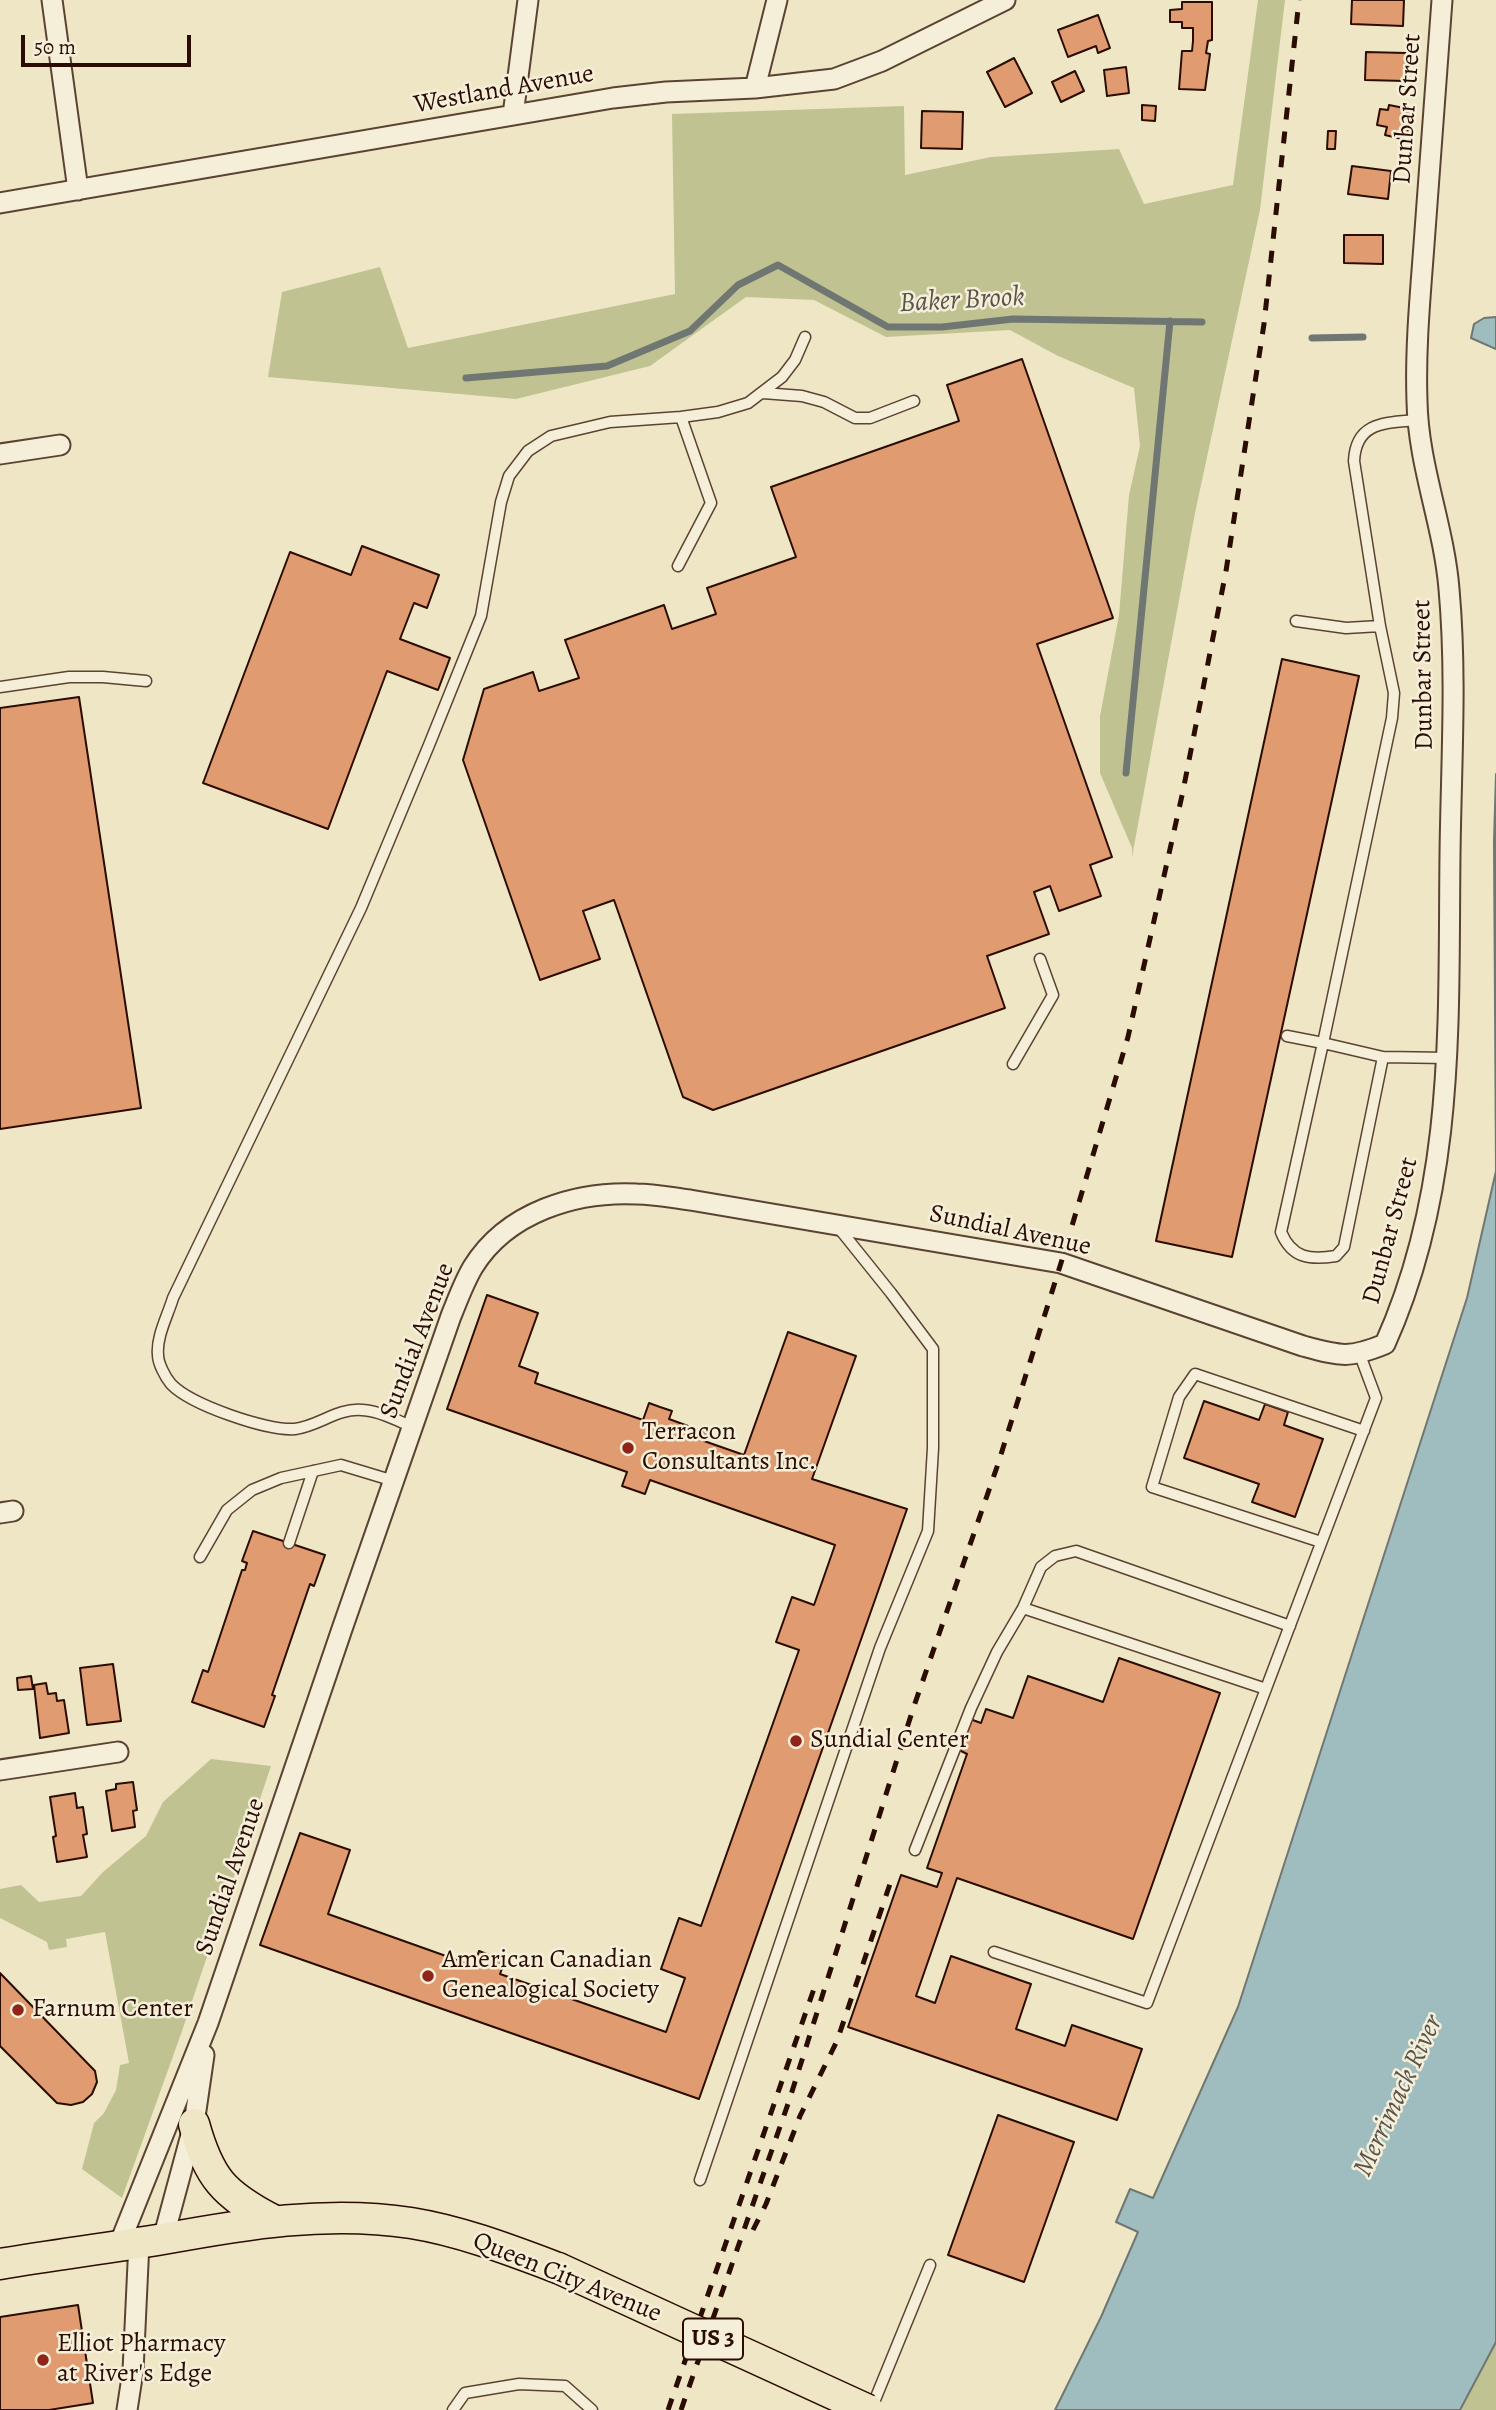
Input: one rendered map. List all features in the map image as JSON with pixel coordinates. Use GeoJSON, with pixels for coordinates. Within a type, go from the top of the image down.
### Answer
{"type":"FeatureCollection","features":[{"type":"Feature","properties":{"kind":"main road"},"geometry":{"type":"LineString","coordinates":[[194,2124],[212,2174],[245,2206],[273,2220]]}},
{"type":"Feature","properties":{"kind":"main road","name":"Queen City Avenue"},"geometry":{"type":"LineString","coordinates":[[0,2264],[273,2220],[363,2218],[411,2223],[498,2246],[558,2268],[869,2410]]}},
{"type":"Feature","properties":{"kind":"street"},"geometry":{"type":"LineString","coordinates":[[52,0],[78,190]]}},
{"type":"Feature","properties":{"kind":"street"},"geometry":{"type":"LineString","coordinates":[[513,115],[528,0]]}},
{"type":"Feature","properties":{"kind":"street"},"geometry":{"type":"LineString","coordinates":[[755,88],[777,0]]}},
{"type":"Feature","properties":{"kind":"street","name":"Westland Avenue"},"geometry":{"type":"LineString","coordinates":[[0,203],[613,98],[666,92],[755,88],[834,79],[883,61],[1005,0]]}},
{"type":"Feature","properties":{"kind":"street","name":"Dunbar Street"},"geometry":{"type":"LineString","coordinates":[[1385,1344],[1413,1270],[1427,1219],[1437,1168],[1448,1058],[1451,612],[1445,559],[1418,420],[1418,323],[1441,0]]}},
{"type":"Feature","properties":{"kind":"street"},"geometry":{"type":"LineString","coordinates":[[0,454],[60,445]]}},
{"type":"Feature","properties":{"kind":"street","name":"Sundial Avenue"},"geometry":{"type":"LineString","coordinates":[[140,2242],[208,2023],[452,1316],[473,1267],[489,1245],[509,1227],[533,1213],[584,1198],[638,1194],[690,1200],[1061,1263],[1303,1346],[1334,1354],[1360,1354],[1385,1344]]}},
{"type":"Feature","properties":{"kind":"street"},"geometry":{"type":"LineString","coordinates":[[0,1770],[118,1752]]}},
{"type":"Feature","properties":{"kind":"street","name":"Sundial Avenue"},"geometry":{"type":"LineString","coordinates":[[140,2242],[194,2124],[208,2023]]}},
{"type":"Feature","properties":{"kind":"street"},"geometry":{"type":"LineString","coordinates":[[127,2410],[133,2371],[140,2242]]}},
{"type":"Feature","properties":{"kind":"lane"},"geometry":{"type":"LineString","coordinates":[[412,1427],[364,1410],[344,1411],[296,1429],[268,1427],[207,1405],[181,1392],[170,1382],[158,1355],[159,1340],[173,1298],[361,908],[434,733],[481,617],[509,476],[528,451],[551,436],[610,422],[681,417],[718,412],[748,404],[782,377],[795,360],[805,337]]}},
{"type":"Feature","properties":{"kind":"lane"},"geometry":{"type":"LineString","coordinates":[[763,393],[824,402],[855,418],[870,418],[914,401]]}},
{"type":"Feature","properties":{"kind":"lane"},"geometry":{"type":"LineString","coordinates":[[678,566],[711,503],[681,417]]}},
{"type":"Feature","properties":{"kind":"lane"},"geometry":{"type":"LineString","coordinates":[[1383,1057],[1344,1247],[1336,1256],[1317,1259],[1298,1254],[1286,1244],[1281,1232],[1392,718],[1394,693],[1380,626],[1354,461],[1355,444],[1369,429],[1390,423],[1418,420]]}},
{"type":"Feature","properties":{"kind":"lane"},"geometry":{"type":"LineString","coordinates":[[1296,621],[1323,627],[1380,626]]}},
{"type":"Feature","properties":{"kind":"lane"},"geometry":{"type":"LineString","coordinates":[[0,687],[69,677],[146,681]]}},
{"type":"Feature","properties":{"kind":"lane"},"geometry":{"type":"LineString","coordinates":[[1013,1064],[1053,995],[1040,959]]}},
{"type":"Feature","properties":{"kind":"lane"},"geometry":{"type":"LineString","coordinates":[[1287,1036],[1383,1057],[1448,1058]]}},
{"type":"Feature","properties":{"kind":"lane"},"geometry":{"type":"LineString","coordinates":[[699,2180],[880,1648],[928,1531],[933,1448],[933,1349],[835,1224]]}},
{"type":"Feature","properties":{"kind":"lane"},"geometry":{"type":"LineString","coordinates":[[994,1952],[1147,2003],[1376,1398],[1360,1354]]}},
{"type":"Feature","properties":{"kind":"lane"},"geometry":{"type":"LineString","coordinates":[[1321,1542],[1152,1487],[1179,1396],[1195,1374],[1364,1431]]}},
{"type":"Feature","properties":{"kind":"lane"},"geometry":{"type":"LineString","coordinates":[[200,1557],[227,1510],[252,1490],[281,1478],[341,1465],[394,1481]]}},
{"type":"Feature","properties":{"kind":"lane"},"geometry":{"type":"LineString","coordinates":[[289,1543],[313,1471]]}},
{"type":"Feature","properties":{"kind":"lane"},"geometry":{"type":"LineString","coordinates":[[915,1850],[971,1708],[997,1653],[1023,1608],[1041,1567],[1055,1556],[1076,1550],[1290,1626]]}},
{"type":"Feature","properties":{"kind":"lane"},"geometry":{"type":"LineString","coordinates":[[1023,1608],[1266,1689]]}},
{"type":"Feature","properties":{"kind":"lane"},"geometry":{"type":"LineString","coordinates":[[869,2410],[930,2265]]}},
{"type":"Feature","properties":{"kind":"lane"},"geometry":{"type":"LineString","coordinates":[[453,2410],[465,2393],[519,2384],[565,2386],[593,2410]]}},
{"type":"Feature","properties":{"kind":"green space"},"geometry":{"type":"Polygon","coordinates":[[[1258,0],[1285,0],[1260,210],[1195,513],[1132,857],[1132,848],[1100,773],[1100,716],[1119,615],[1129,495],[1140,446],[1134,388],[1058,356],[1010,330],[886,337],[814,300],[746,297],[650,366],[516,399],[268,377],[282,292],[380,267],[408,348],[675,294],[672,114],[904,106],[905,175],[991,157],[1119,149],[1144,204],[1233,185],[1258,0]]]}},
{"type":"Feature","properties":{"kind":"green space"},"geometry":{"type":"Polygon","coordinates":[[[211,1759],[271,1766],[181,2034],[122,2198],[82,2169],[94,2123],[104,2113],[116,2090],[120,2065],[129,2063],[105,1932],[66,1939],[67,1947],[49,1950],[47,1942],[0,1918],[0,1889],[21,1885],[39,1902],[81,1896],[103,1872],[146,1836],[163,1802],[211,1759]]]}},
{"type":"Feature","properties":{"kind":"green space"},"geometry":{"type":"Polygon","coordinates":[[[1496,2342],[1496,2410],[1460,2410],[1496,2342]]]}},
{"type":"Feature","properties":{"kind":"water"},"geometry":{"type":"Polygon","coordinates":[[[1496,317],[1496,349],[1471,338],[1474,324],[1484,318],[1496,317]]]}},
{"type":"Feature","properties":{"kind":"water"},"geometry":{"type":"Polygon","coordinates":[[[1496,774],[1496,1171],[1494,841],[1496,774]]]}},
{"type":"Feature","properties":{"kind":"water","name":"Merrimack River"},"geometry":{"type":"Polygon","coordinates":[[[1496,1171],[1496,2342],[1460,2410],[1055,2410],[1101,2317],[1138,2232],[1116,2222],[1130,2189],[1153,2198],[1238,2007],[1467,1298],[1496,1171]]]}},
{"type":"Feature","properties":{"kind":"building"},"geometry":{"type":"Polygon","coordinates":[[[1352,0],[1404,0],[1403,26],[1351,24],[1352,0]]]}},
{"type":"Feature","properties":{"kind":"building"},"geometry":{"type":"Polygon","coordinates":[[[1182,2],[1212,2],[1212,40],[1208,41],[1206,53],[1210,54],[1205,90],[1179,89],[1182,51],[1192,51],[1193,41],[1193,28],[1182,28],[1182,22],[1170,22],[1170,10],[1182,9],[1182,2]]]}},
{"type":"Feature","properties":{"kind":"building"},"geometry":{"type":"Polygon","coordinates":[[[1098,15],[1110,48],[1098,53],[1096,46],[1068,57],[1058,30],[1098,15]]]}},
{"type":"Feature","properties":{"kind":"building"},"geometry":{"type":"Polygon","coordinates":[[[1366,52],[1406,53],[1405,81],[1365,80],[1366,52]]]}},
{"type":"Feature","properties":{"kind":"building"},"geometry":{"type":"Polygon","coordinates":[[[1014,58],[1032,93],[1005,107],[987,72],[1014,58]]]}},
{"type":"Feature","properties":{"kind":"building"},"geometry":{"type":"Polygon","coordinates":[[[1126,67],[1129,93],[1107,96],[1104,70],[1126,67]]]}},
{"type":"Feature","properties":{"kind":"building"},"geometry":{"type":"Polygon","coordinates":[[[1075,71],[1084,91],[1061,102],[1052,82],[1075,71]]]}},
{"type":"Feature","properties":{"kind":"building"},"geometry":{"type":"Polygon","coordinates":[[[1142,105],[1156,106],[1155,121],[1142,120],[1142,105]]]}},
{"type":"Feature","properties":{"kind":"building"},"geometry":{"type":"Polygon","coordinates":[[[1389,105],[1404,108],[1403,113],[1411,114],[1406,140],[1385,135],[1387,127],[1377,125],[1380,109],[1388,110],[1389,105]]]}},
{"type":"Feature","properties":{"kind":"building"},"geometry":{"type":"Polygon","coordinates":[[[922,111],[963,112],[962,149],[921,148],[922,111]]]}},
{"type":"Feature","properties":{"kind":"building"},"geometry":{"type":"Polygon","coordinates":[[[1328,131],[1336,131],[1335,149],[1327,149],[1328,131]]]}},
{"type":"Feature","properties":{"kind":"building"},"geometry":{"type":"Polygon","coordinates":[[[1352,166],[1391,171],[1388,199],[1348,194],[1352,166]]]}},
{"type":"Feature","properties":{"kind":"building"},"geometry":{"type":"Polygon","coordinates":[[[1344,235],[1383,235],[1383,264],[1344,263],[1344,235]]]}},
{"type":"Feature","properties":{"kind":"building"},"geometry":{"type":"Polygon","coordinates":[[[1022,359],[1113,618],[1037,644],[1112,857],[1090,865],[1101,896],[1059,911],[1050,886],[1034,892],[1049,934],[987,956],[1005,1008],[713,1110],[683,1097],[614,900],[583,911],[600,959],[540,980],[463,760],[484,689],[533,672],[539,691],[579,678],[565,640],[664,605],[672,629],[716,614],[707,588],[796,557],[771,487],[959,421],[947,385],[1022,359]]]}},
{"type":"Feature","properties":{"kind":"building"},"geometry":{"type":"Polygon","coordinates":[[[362,546],[439,575],[427,608],[414,603],[400,639],[450,658],[438,690],[387,671],[328,829],[203,783],[290,552],[351,575],[362,546]]]}},
{"type":"Feature","properties":{"kind":"building"},"geometry":{"type":"Polygon","coordinates":[[[1282,659],[1359,676],[1232,1257],[1156,1241],[1282,659]]]}},
{"type":"Feature","properties":{"kind":"building"},"geometry":{"type":"Polygon","coordinates":[[[79,697],[141,1108],[0,1129],[0,708],[79,697]]]}},
{"type":"Feature","properties":{"kind":"building","name":"Sundial Center"},"geometry":{"type":"Polygon","coordinates":[[[487,1295],[538,1313],[519,1366],[538,1373],[535,1383],[643,1420],[649,1403],[672,1411],[669,1419],[707,1433],[704,1441],[744,1455],[788,1332],[856,1356],[812,1479],[907,1509],[699,2099],[260,1945],[300,1833],[350,1850],[328,1914],[474,1966],[479,1951],[505,1960],[500,1974],[666,2032],[685,1978],[661,1969],[679,1918],[701,1926],[799,1650],[776,1642],[792,1597],[814,1605],[835,1545],[650,1480],[645,1494],[622,1486],[627,1472],[447,1409],[487,1295]]]}},
{"type":"Feature","properties":{"kind":"building"},"geometry":{"type":"Polygon","coordinates":[[[1204,1401],[1259,1420],[1265,1404],[1288,1412],[1284,1425],[1323,1439],[1295,1517],[1252,1502],[1259,1484],[1184,1458],[1204,1401]]]}},
{"type":"Feature","properties":{"kind":"building"},"geometry":{"type":"Polygon","coordinates":[[[253,1531],[325,1555],[314,1586],[310,1584],[272,1695],[275,1696],[264,1727],[192,1702],[203,1670],[208,1672],[242,1570],[245,1570],[247,1563],[242,1561],[253,1531]]]}},
{"type":"Feature","properties":{"kind":"building"},"geometry":{"type":"Polygon","coordinates":[[[1119,1658],[1220,1693],[1133,1939],[957,1878],[916,1996],[935,2003],[951,1956],[1031,1984],[1016,2029],[1065,2046],[1072,2025],[1142,2049],[1117,2120],[848,2027],[901,1875],[937,1887],[942,1873],[927,1868],[967,1754],[959,1750],[970,1719],[981,1723],[986,1709],[1013,1718],[1028,1676],[1103,1702],[1119,1658]]]}},
{"type":"Feature","properties":{"kind":"building"},"geometry":{"type":"Polygon","coordinates":[[[113,1664],[121,1721],[87,1725],[80,1668],[113,1664]]]}},
{"type":"Feature","properties":{"kind":"building"},"geometry":{"type":"Polygon","coordinates":[[[31,1676],[33,1689],[18,1690],[17,1678],[31,1676]]]}},
{"type":"Feature","properties":{"kind":"building"},"geometry":{"type":"Polygon","coordinates":[[[46,1683],[48,1694],[56,1693],[57,1701],[64,1700],[69,1733],[40,1738],[34,1685],[46,1683]]]}},
{"type":"Feature","properties":{"kind":"building"},"geometry":{"type":"Polygon","coordinates":[[[133,1782],[137,1810],[133,1811],[135,1827],[112,1831],[106,1791],[116,1789],[116,1784],[133,1782]]]}},
{"type":"Feature","properties":{"kind":"building"},"geometry":{"type":"Polygon","coordinates":[[[75,1793],[77,1808],[83,1807],[87,1834],[83,1835],[87,1857],[57,1862],[50,1797],[75,1793]]]}},
{"type":"Feature","properties":{"kind":"building","name":"Farnum Center"},"geometry":{"type":"Polygon","coordinates":[[[0,1973],[95,2071],[97,2082],[92,2094],[83,2102],[71,2105],[57,2103],[0,2046],[0,1973]]]}},
{"type":"Feature","properties":{"kind":"building"},"geometry":{"type":"Polygon","coordinates":[[[998,2115],[1074,2142],[1024,2282],[948,2255],[998,2115]]]}},
{"type":"Feature","properties":{"kind":"building","name":"Elliot Pharmacy at River's Edge"},"geometry":{"type":"Polygon","coordinates":[[[78,2305],[93,2403],[49,2410],[0,2410],[0,2317],[78,2305]]]}},
{"type":"Feature","properties":{"kind":"waterway","name":"Baker Brook"},"geometry":{"type":"LineString","coordinates":[[466,378],[607,366],[690,331],[738,285],[778,265],[888,327],[942,327],[1013,319],[1202,322]]}},
{"type":"Feature","properties":{"kind":"waterway","name":"Baker Brook"},"geometry":{"type":"LineString","coordinates":[[1126,773],[1170,321]]}},
{"type":"Feature","properties":{"kind":"waterway","name":"Baker Brook"},"geometry":{"type":"LineString","coordinates":[[1312,338],[1363,337]]}},
{"type":"Feature","properties":{"kind":"railway"},"geometry":{"type":"LineString","coordinates":[[681,2410],[789,2101],[913,1709],[998,1464],[1128,1037],[1183,791],[1226,571],[1264,324],[1299,0]]}},
{"type":"Feature","properties":{"kind":"railway"},"geometry":{"type":"LineString","coordinates":[[753,2230],[766,2204],[800,2116],[837,2041],[893,1875]]}},
{"type":"Feature","properties":{"kind":"railway"},"geometry":{"type":"LineString","coordinates":[[668,2410],[817,1980]]}},
{"type":"Feature","properties":{"kind":"place","name":"Terracon Consultants Inc."},"geometry":{"type":"Point","coordinates":[628,1448]}},
{"type":"Feature","properties":{"kind":"place","name":"Sundial Center"},"geometry":{"type":"Point","coordinates":[796,1741]}},
{"type":"Feature","properties":{"kind":"place","name":"American Canadian Genealogical Society"},"geometry":{"type":"Point","coordinates":[428,1976]}},
{"type":"Feature","properties":{"kind":"place","name":"Farnum Center"},"geometry":{"type":"Point","coordinates":[18,2010]}},
{"type":"Feature","properties":{"kind":"place","name":"Elliot Pharmacy at River's Edge"},"geometry":{"type":"Point","coordinates":[43,2360]}}]}
